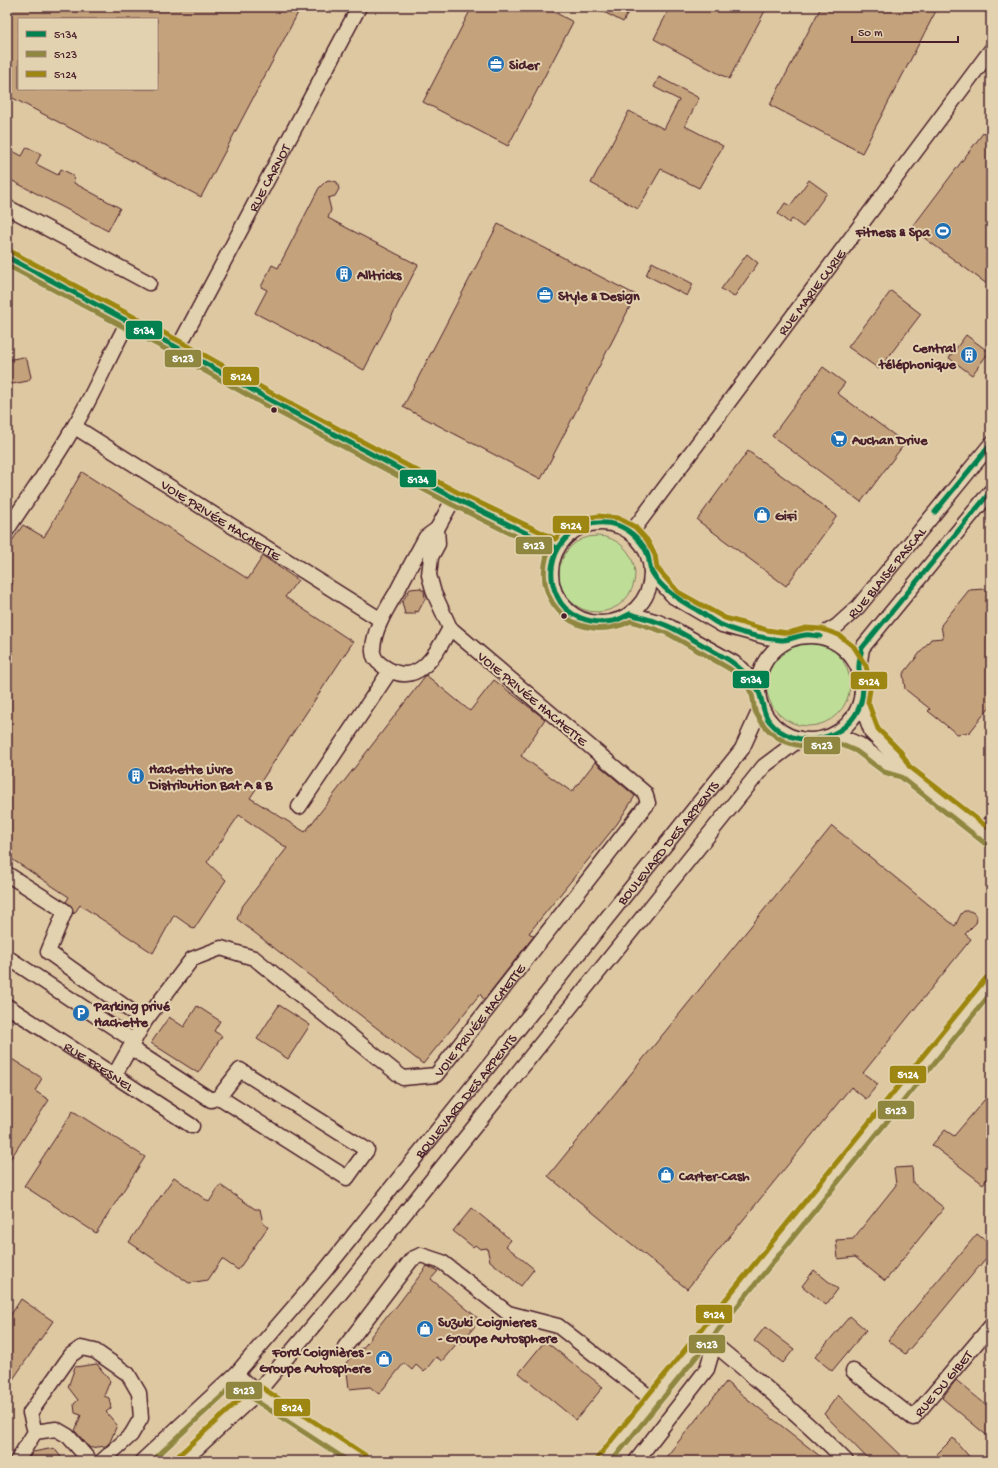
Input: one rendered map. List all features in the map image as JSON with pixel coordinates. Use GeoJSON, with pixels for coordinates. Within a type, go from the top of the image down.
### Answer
{"type":"FeatureCollection","features":[{"type":"Feature","properties":{"kind":"street","name":"RUE CARNOT"},"geometry":{"type":"LineString","coordinates":[[178,348],[359,7]]}},
{"type":"Feature","properties":{"kind":"street","name":"RUE MARIE CURIE"},"geometry":{"type":"LineString","coordinates":[[631,533],[991,50]]}},
{"type":"Feature","properties":{"kind":"street"},"geometry":{"type":"LineString","coordinates":[[8,209],[149,283]]}},
{"type":"Feature","properties":{"kind":"street"},"geometry":{"type":"LineString","coordinates":[[7,258],[178,348],[270,400],[454,498],[557,548]]}},
{"type":"Feature","properties":{"kind":"street"},"geometry":{"type":"LineString","coordinates":[[7,530],[75,427],[128,322]]}},
{"type":"Feature","properties":{"kind":"street","name":"VOIE PRIVÉE HACHETTE"},"geometry":{"type":"LineString","coordinates":[[75,427],[381,620],[426,537],[437,529],[454,498]]}},
{"type":"Feature","properties":{"kind":"street","name":"RUE BLAISE PASCAL"},"geometry":{"type":"LineString","coordinates":[[820,636],[837,626],[858,607],[991,444]]}},
{"type":"Feature","properties":{"kind":"street"},"geometry":{"type":"LineString","coordinates":[[859,668],[862,648],[991,491]]}},
{"type":"Feature","properties":{"kind":"street"},"geometry":{"type":"LineString","coordinates":[[599,523],[616,525],[631,533],[642,544],[648,557],[651,571],[650,586],[642,602],[630,614],[615,621],[598,623],[582,620],[567,610],[557,597],[551,581],[551,564],[557,548],[568,535],[583,526],[599,523]]}},
{"type":"Feature","properties":{"kind":"street","name":"VOIE PRIVÉE HACHETTE"},"geometry":{"type":"LineString","coordinates":[[145,1021],[192,959],[221,948],[254,958],[403,1078],[436,1075],[648,803],[645,793],[450,628],[434,593],[429,575],[431,557],[438,544],[437,529]]}},
{"type":"Feature","properties":{"kind":"street"},"geometry":{"type":"LineString","coordinates":[[651,571],[674,596],[722,625],[766,637],[788,640]]}},
{"type":"Feature","properties":{"kind":"street"},"geometry":{"type":"LineString","coordinates":[[630,614],[670,627],[734,663],[742,670],[758,691]]}},
{"type":"Feature","properties":{"kind":"street"},"geometry":{"type":"LineString","coordinates":[[381,620],[374,640],[372,651],[374,658],[380,665],[390,671],[406,675],[420,670],[432,659],[450,628]]}},
{"type":"Feature","properties":{"kind":"street"},"geometry":{"type":"LineString","coordinates":[[806,635],[820,636],[835,641],[849,652],[859,668],[863,691],[861,703],[854,717],[845,727],[835,734],[818,740],[800,740],[779,730],[769,721],[761,707],[758,691],[761,669],[768,656],[778,646],[788,640],[806,635]]}},
{"type":"Feature","properties":{"kind":"street"},"geometry":{"type":"LineString","coordinates":[[299,807],[390,671]]}},
{"type":"Feature","properties":{"kind":"street"},"geometry":{"type":"LineString","coordinates":[[861,703],[872,733],[896,756],[904,771]]}},
{"type":"Feature","properties":{"kind":"street","name":"BOULEVARD DES ARPENTS"},"geometry":{"type":"LineString","coordinates":[[142,1461],[236,1374],[324,1272],[742,749],[761,707]]}},
{"type":"Feature","properties":{"kind":"street"},"geometry":{"type":"LineString","coordinates":[[835,734],[860,745],[888,766],[904,771],[988,831]]}},
{"type":"Feature","properties":{"kind":"street","name":"BOULEVARD DES ARPENTS"},"geometry":{"type":"LineString","coordinates":[[183,1461],[257,1393],[344,1289],[764,766],[800,740]]}},
{"type":"Feature","properties":{"kind":"street"},"geometry":{"type":"LineString","coordinates":[[7,874],[65,911],[48,952],[145,1021],[114,1076]]}},
{"type":"Feature","properties":{"kind":"street"},"geometry":{"type":"LineString","coordinates":[[10,959],[211,1100],[219,1097],[240,1070],[367,1150],[347,1178],[219,1097]]}},
{"type":"Feature","properties":{"kind":"street"},"geometry":{"type":"LineString","coordinates":[[603,1461],[991,982]]}},
{"type":"Feature","properties":{"kind":"street","name":"RUE FRESNEL"},"geometry":{"type":"LineString","coordinates":[[7,1006],[192,1126]]}},
{"type":"Feature","properties":{"kind":"street"},"geometry":{"type":"LineString","coordinates":[[345,1347],[412,1259],[421,1255],[442,1262],[508,1313],[558,1326],[652,1399]]}},
{"type":"Feature","properties":{"kind":"street","name":"RUE DU GIBET"},"geometry":{"type":"LineString","coordinates":[[854,1371],[913,1418],[991,1326]]}},
{"type":"Feature","properties":{"kind":"street"},"geometry":{"type":"LineString","coordinates":[[703,1336],[814,1429],[846,1461]]}},
{"type":"Feature","properties":{"kind":"street"},"geometry":{"type":"LineString","coordinates":[[636,1461],[707,1369],[714,1345]]}},
{"type":"Feature","properties":{"kind":"street"},"geometry":{"type":"LineString","coordinates":[[17,1461],[35,1432],[30,1413],[71,1355],[81,1348],[95,1351],[128,1374],[139,1393],[140,1418],[131,1435],[102,1461]]}},
{"type":"Feature","properties":{"kind":"street"},"geometry":{"type":"LineString","coordinates":[[236,1374],[257,1393],[361,1461]]}},
{"type":"Feature","properties":{"kind":"street"},"geometry":{"type":"LineString","coordinates":[[35,1432],[56,1429],[68,1436],[90,1461]]}},
{"type":"Feature","properties":{"kind":"green space"},"geometry":{"type":"Polygon","coordinates":[[[597,536],[612,539],[624,547],[632,559],[635,574],[632,589],[624,601],[612,609],[597,612],[582,609],[570,601],[562,589],[559,574],[562,559],[570,547],[582,539],[597,536]]]}},
{"type":"Feature","properties":{"kind":"green space"},"geometry":{"type":"Polygon","coordinates":[[[808,642],[824,645],[838,654],[847,668],[850,684],[847,700],[838,714],[824,723],[808,726],[792,723],[778,714],[769,700],[766,684],[769,668],[778,654],[792,645],[808,642]]]}},
{"type":"Feature","properties":{"kind":"building"},"geometry":{"type":"Polygon","coordinates":[[[7,7],[301,7],[201,197],[7,95],[7,7]]]}},
{"type":"Feature","properties":{"kind":"building"},"geometry":{"type":"Polygon","coordinates":[[[472,7],[545,7],[573,22],[508,146],[423,102],[472,7]]]}},
{"type":"Feature","properties":{"kind":"building"},"geometry":{"type":"Polygon","coordinates":[[[594,7],[631,7],[623,22],[594,7]]]}},
{"type":"Feature","properties":{"kind":"building"},"geometry":{"type":"Polygon","coordinates":[[[670,7],[767,7],[729,79],[654,39],[670,7]]]}},
{"type":"Feature","properties":{"kind":"building"},"geometry":{"type":"Polygon","coordinates":[[[821,7],[938,7],[862,153],[770,105],[821,7]]]}},
{"type":"Feature","properties":{"kind":"building"},"geometry":{"type":"Polygon","coordinates":[[[659,77],[699,98],[685,126],[723,146],[699,188],[661,169],[638,209],[591,183],[629,111],[664,129],[679,100],[654,87],[659,77]]]}},
{"type":"Feature","properties":{"kind":"building"},"geometry":{"type":"Polygon","coordinates":[[[991,131],[991,287],[915,231],[914,225],[983,133],[991,131]]]}},
{"type":"Feature","properties":{"kind":"building"},"geometry":{"type":"Polygon","coordinates":[[[27,147],[41,154],[36,164],[58,175],[61,169],[73,175],[74,183],[120,208],[108,231],[7,178],[7,148],[22,156],[27,147]]]}},
{"type":"Feature","properties":{"kind":"building","name":"Alltricks"},"geometry":{"type":"Polygon","coordinates":[[[329,180],[337,182],[339,189],[335,196],[328,198],[331,210],[328,218],[418,265],[364,370],[255,313],[267,290],[261,287],[272,265],[278,268],[319,188],[329,180]]]}},
{"type":"Feature","properties":{"kind":"building"},"geometry":{"type":"Polygon","coordinates":[[[809,180],[827,193],[803,227],[792,219],[789,223],[778,214],[785,203],[790,206],[809,180]]]}},
{"type":"Feature","properties":{"kind":"building"},"geometry":{"type":"Polygon","coordinates":[[[498,224],[636,295],[541,479],[403,407],[498,224]]]}},
{"type":"Feature","properties":{"kind":"building"},"geometry":{"type":"Polygon","coordinates":[[[747,254],[758,263],[734,297],[721,289],[747,254]]]}},
{"type":"Feature","properties":{"kind":"building"},"geometry":{"type":"Polygon","coordinates":[[[652,262],[693,284],[687,296],[646,275],[652,262]]]}},
{"type":"Feature","properties":{"kind":"building"},"geometry":{"type":"Polygon","coordinates":[[[891,291],[921,314],[879,369],[848,347],[891,291]]]}},
{"type":"Feature","properties":{"kind":"building","name":"Central téléphonique"},"geometry":{"type":"Polygon","coordinates":[[[966,335],[989,352],[972,375],[949,358],[966,335]]]}},
{"type":"Feature","properties":{"kind":"building"},"geometry":{"type":"Polygon","coordinates":[[[23,357],[27,360],[31,377],[28,381],[7,385],[7,360],[23,357]]]}},
{"type":"Feature","properties":{"kind":"building"},"geometry":{"type":"Polygon","coordinates":[[[823,367],[845,383],[837,393],[905,443],[861,502],[772,436],[823,367]]]}},
{"type":"Feature","properties":{"kind":"building"},"geometry":{"type":"Polygon","coordinates":[[[748,451],[837,516],[786,586],[697,520],[748,451]]]}},
{"type":"Feature","properties":{"kind":"building","name":"Hachette Livre Distribution Bat A & B"},"geometry":{"type":"Polygon","coordinates":[[[82,472],[248,579],[263,556],[298,580],[285,597],[353,642],[250,798],[305,832],[426,675],[470,711],[494,680],[545,719],[521,756],[572,792],[595,762],[635,796],[617,824],[529,933],[534,936],[484,1000],[480,994],[423,1064],[237,919],[241,908],[287,848],[239,815],[207,862],[226,880],[194,929],[174,915],[153,953],[80,905],[74,914],[72,907],[66,902],[69,897],[7,856],[7,592],[13,583],[7,580],[7,548],[23,525],[44,537],[82,472]]]}},
{"type":"Feature","properties":{"kind":"building"},"geometry":{"type":"Polygon","coordinates":[[[421,588],[421,590],[424,590],[425,599],[418,612],[415,611],[415,614],[405,614],[402,602],[410,589],[421,588]]]}},
{"type":"Feature","properties":{"kind":"building"},"geometry":{"type":"Polygon","coordinates":[[[985,589],[991,594],[991,705],[970,732],[957,734],[928,711],[930,709],[905,689],[903,674],[931,639],[943,638],[941,625],[969,590],[985,589]]]}},
{"type":"Feature","properties":{"kind":"building"},"geometry":{"type":"Polygon","coordinates":[[[832,826],[955,926],[964,911],[974,913],[977,919],[976,923],[965,934],[971,939],[863,1073],[878,1084],[866,1099],[851,1087],[687,1289],[548,1176],[832,826]]]}},
{"type":"Feature","properties":{"kind":"building"},"geometry":{"type":"Polygon","coordinates":[[[279,1005],[310,1025],[288,1059],[257,1039],[279,1005]]]}},
{"type":"Feature","properties":{"kind":"building"},"geometry":{"type":"Polygon","coordinates":[[[197,1006],[220,1021],[214,1031],[222,1036],[198,1073],[151,1043],[169,1017],[184,1027],[197,1006]]]}},
{"type":"Feature","properties":{"kind":"building"},"geometry":{"type":"Polygon","coordinates":[[[7,1056],[42,1078],[35,1091],[49,1100],[7,1164],[7,1056]]]}},
{"type":"Feature","properties":{"kind":"building"},"geometry":{"type":"Polygon","coordinates":[[[991,1092],[991,1174],[983,1184],[932,1145],[945,1130],[954,1136],[991,1092]]]}},
{"type":"Feature","properties":{"kind":"building"},"geometry":{"type":"Polygon","coordinates":[[[73,1111],[145,1157],[96,1233],[24,1186],[73,1111]]]}},
{"type":"Feature","properties":{"kind":"building"},"geometry":{"type":"Polygon","coordinates":[[[912,1167],[913,1183],[944,1208],[885,1281],[855,1257],[838,1259],[836,1240],[853,1239],[896,1185],[894,1168],[912,1167]]]}},
{"type":"Feature","properties":{"kind":"building"},"geometry":{"type":"Polygon","coordinates":[[[174,1177],[209,1202],[220,1185],[255,1209],[260,1209],[263,1223],[268,1227],[238,1270],[222,1259],[208,1280],[189,1283],[129,1242],[174,1177]]]}},
{"type":"Feature","properties":{"kind":"building"},"geometry":{"type":"Polygon","coordinates":[[[472,1208],[511,1240],[506,1246],[534,1269],[521,1286],[490,1261],[487,1248],[480,1249],[475,1245],[473,1247],[453,1231],[472,1208]]]}},
{"type":"Feature","properties":{"kind":"building"},"geometry":{"type":"Polygon","coordinates":[[[977,1234],[991,1245],[991,1252],[905,1354],[888,1340],[977,1234]]]}},
{"type":"Feature","properties":{"kind":"building"},"geometry":{"type":"Polygon","coordinates":[[[427,1266],[438,1271],[431,1279],[480,1320],[460,1344],[458,1342],[442,1361],[436,1357],[424,1372],[416,1365],[412,1370],[404,1363],[379,1394],[370,1387],[349,1389],[346,1363],[358,1349],[363,1348],[427,1266]]]}},
{"type":"Feature","properties":{"kind":"building"},"geometry":{"type":"Polygon","coordinates":[[[814,1270],[838,1289],[826,1305],[802,1286],[814,1270]]]}},
{"type":"Feature","properties":{"kind":"building"},"geometry":{"type":"Polygon","coordinates":[[[21,1299],[53,1321],[7,1388],[7,1321],[21,1299]]]}},
{"type":"Feature","properties":{"kind":"building"},"geometry":{"type":"Polygon","coordinates":[[[850,1316],[866,1330],[832,1371],[815,1357],[850,1316]]]}},
{"type":"Feature","properties":{"kind":"building"},"geometry":{"type":"Polygon","coordinates":[[[765,1327],[794,1349],[783,1363],[754,1341],[765,1327]]]}},
{"type":"Feature","properties":{"kind":"building"},"geometry":{"type":"Polygon","coordinates":[[[545,1341],[603,1387],[576,1420],[519,1373],[545,1341]]]}},
{"type":"Feature","properties":{"kind":"building"},"geometry":{"type":"Polygon","coordinates":[[[97,1364],[110,1381],[104,1396],[109,1398],[111,1408],[106,1412],[117,1425],[110,1442],[106,1446],[90,1448],[75,1431],[81,1415],[75,1413],[74,1404],[78,1400],[68,1387],[75,1367],[97,1364]]]}},
{"type":"Feature","properties":{"kind":"building"},"geometry":{"type":"Polygon","coordinates":[[[956,1380],[991,1409],[991,1439],[942,1398],[956,1380]]]}},
{"type":"Feature","properties":{"kind":"building"},"geometry":{"type":"Polygon","coordinates":[[[726,1382],[826,1461],[663,1461],[726,1382]]]}},
{"type":"Feature","properties":{"kind":"building"},"geometry":{"type":"Polygon","coordinates":[[[838,1395],[906,1461],[870,1461],[824,1414],[838,1395]]]}},
{"type":"Feature","properties":{"kind":"building"},"geometry":{"type":"Polygon","coordinates":[[[953,1438],[973,1461],[930,1461],[953,1438]]]}},
{"type":"Feature","properties":{"kind":"building"},"geometry":{"type":"Polygon","coordinates":[[[54,1448],[64,1461],[27,1461],[33,1452],[54,1448]]]}},
{"type":"Feature","properties":{"kind":"transit line","name":"5124"},"geometry":{"type":"LineString","coordinates":[[10,251],[457,492],[555,539],[564,529],[581,519],[599,516],[618,518],[635,527],[647,540],[655,555],[657,568],[678,592],[725,618],[767,630],[788,633],[806,628],[822,629],[839,635],[854,647],[866,666],[870,690],[868,702],[878,729],[901,752],[909,766],[991,830]]}},
{"type":"Feature","properties":{"kind":"transit line","name":"5134"},"geometry":{"type":"LineString","coordinates":[[7,257],[454,498],[557,548]]}},
{"type":"Feature","properties":{"kind":"transit line","name":"5123"},"geometry":{"type":"LineString","coordinates":[[7,265],[175,354],[267,406],[451,504],[548,552],[544,571],[546,589],[553,604],[564,616],[578,624],[594,628],[612,627],[631,621],[667,633],[730,669],[736,674],[750,691],[753,697],[755,711],[763,724],[780,739],[801,746],[823,745],[835,742],[856,751],[884,772],[901,777],[987,845]]}},
{"type":"Feature","properties":{"kind":"transit line","name":"5134"},"geometry":{"type":"LineString","coordinates":[[935,512],[991,444]]}},
{"type":"Feature","properties":{"kind":"transit line","name":"5134"},"geometry":{"type":"LineString","coordinates":[[630,614],[670,627],[735,664],[754,683],[760,695],[767,718],[780,731],[793,737],[807,739],[821,738],[834,734],[846,726],[855,715],[861,702],[863,692],[859,661],[862,648],[991,491]]}},
{"type":"Feature","properties":{"kind":"transit line","name":"5134"},"geometry":{"type":"LineString","coordinates":[[630,614],[620,619],[597,622],[580,618],[561,603],[552,581],[552,566],[556,553],[564,541],[574,531],[587,525],[601,523],[617,525],[627,530],[643,546],[648,556],[652,572],[657,580],[667,590],[678,599],[724,626],[748,634],[781,640],[807,635],[820,636]]}},
{"type":"Feature","properties":{"kind":"transit line","name":"5124"},"geometry":{"type":"LineString","coordinates":[[598,1457],[986,978]]}},
{"type":"Feature","properties":{"kind":"transit line","name":"5123"},"geometry":{"type":"LineString","coordinates":[[612,1461],[991,993]]}},
{"type":"Feature","properties":{"kind":"transit line","name":"5123"},"geometry":{"type":"LineString","coordinates":[[152,1461],[236,1383],[253,1399],[348,1461]]}},
{"type":"Feature","properties":{"kind":"transit line","name":"5124"},"geometry":{"type":"LineString","coordinates":[[178,1456],[256,1386],[261,1387],[365,1455]]}},
{"type":"Feature","properties":{"kind":"place","name":"Sider"},"geometry":{"type":"Point","coordinates":[496,64]}},
{"type":"Feature","properties":{"kind":"place","name":"Fitness & Spa"},"geometry":{"type":"Point","coordinates":[943,231]}},
{"type":"Feature","properties":{"kind":"place","name":"Alltricks"},"geometry":{"type":"Point","coordinates":[344,274]}},
{"type":"Feature","properties":{"kind":"place","name":"Style & Design"},"geometry":{"type":"Point","coordinates":[545,295]}},
{"type":"Feature","properties":{"kind":"place","name":"Central téléphonique"},"geometry":{"type":"Point","coordinates":[969,355]}},
{"type":"Feature","properties":{"kind":"place","name":"Auchan Drive"},"geometry":{"type":"Point","coordinates":[839,439]}},
{"type":"Feature","properties":{"kind":"place","name":"GiFi"},"geometry":{"type":"Point","coordinates":[762,515]}},
{"type":"Feature","properties":{"kind":"place","name":"Hachette Livre Distribution Bat A & B"},"geometry":{"type":"Point","coordinates":[136,776]}},
{"type":"Feature","properties":{"kind":"place","name":"Parking privé Hachette"},"geometry":{"type":"Point","coordinates":[81,1013]}},
{"type":"Feature","properties":{"kind":"place","name":"Carter-Cash"},"geometry":{"type":"Point","coordinates":[666,1175]}},
{"type":"Feature","properties":{"kind":"place","name":"Suzuki Coignieres - Groupe Autosphere"},"geometry":{"type":"Point","coordinates":[425,1329]}},
{"type":"Feature","properties":{"kind":"place","name":"Ford Coignières - Groupe Autosphere"},"geometry":{"type":"Point","coordinates":[384,1359]}}]}
